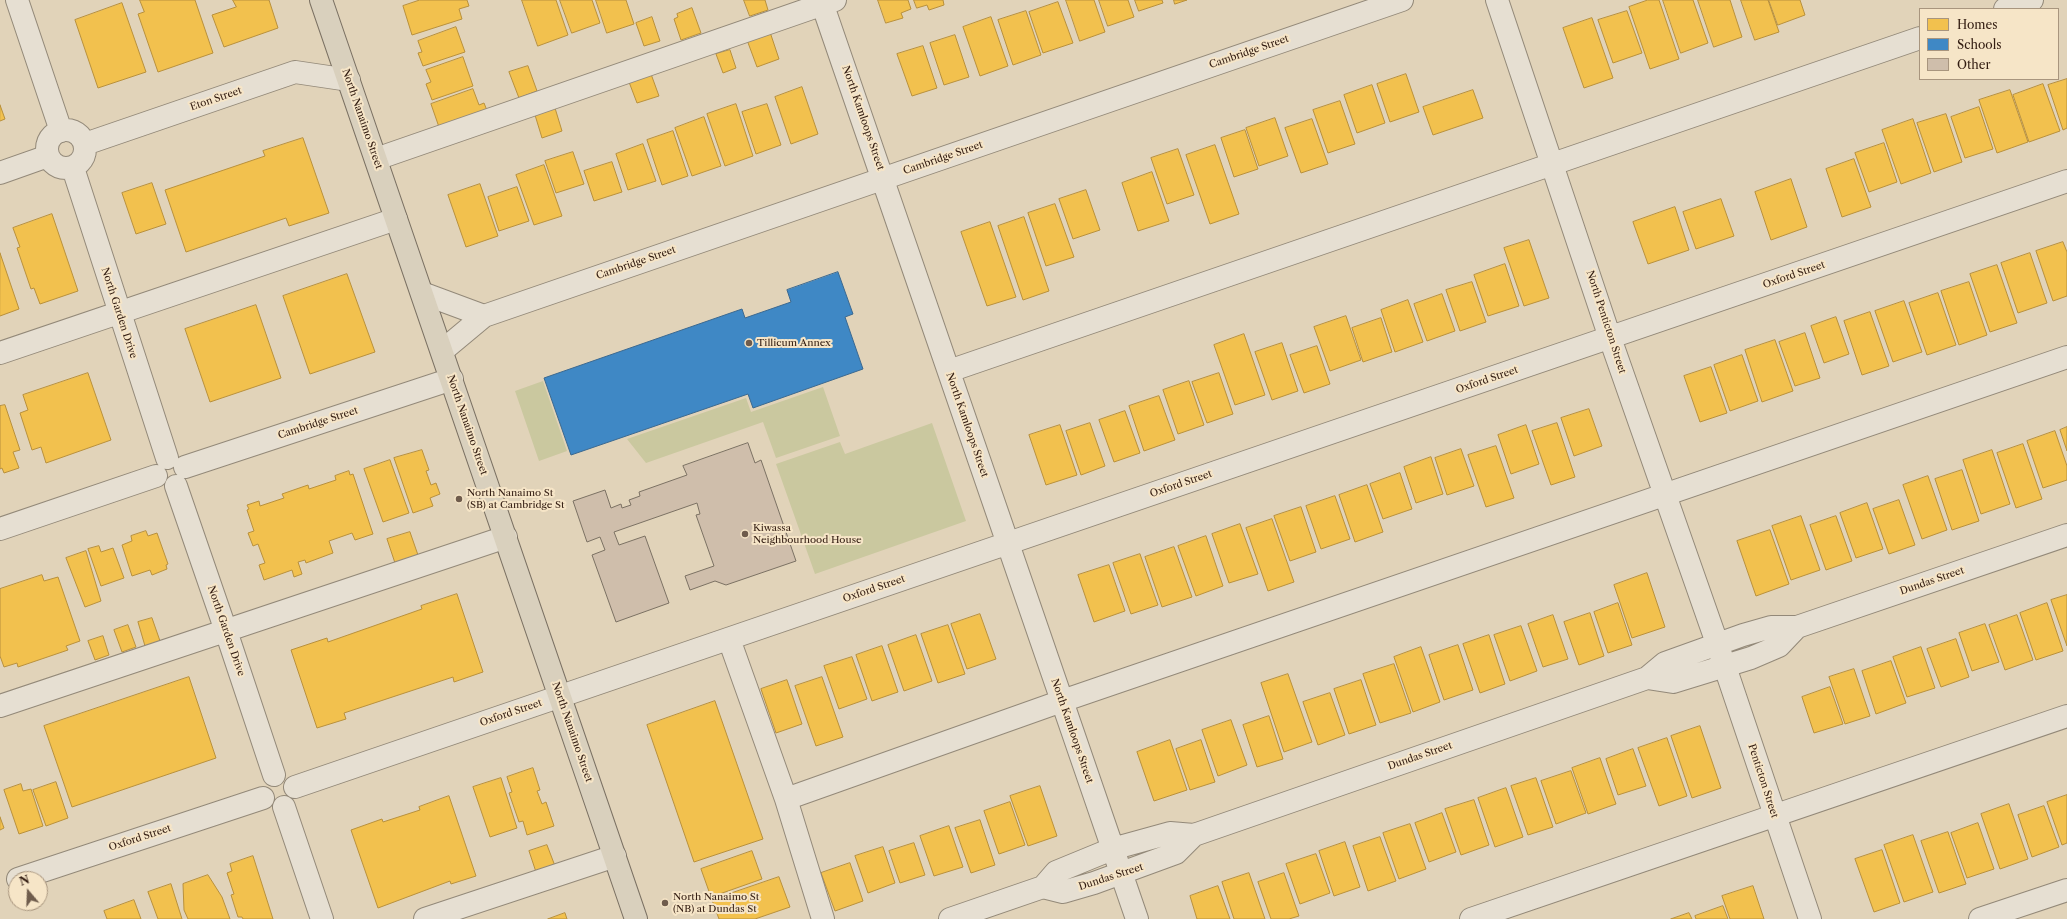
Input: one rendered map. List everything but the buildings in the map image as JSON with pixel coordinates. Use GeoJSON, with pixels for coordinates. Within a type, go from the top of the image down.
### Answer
{"type":"FeatureCollection","features":[{"type":"Feature","properties":{"kind":"main road","name":"North Nanaimo Street"},"geometry":{"type":"LineString","coordinates":[[321,0],[636,919]]}},
{"type":"Feature","properties":{"kind":"street"},"geometry":{"type":"LineString","coordinates":[[17,0],[61,131]]}},
{"type":"Feature","properties":{"kind":"street","name":"Cambridge Street"},"geometry":{"type":"LineString","coordinates":[[442,351],[484,316],[1402,0]]}},
{"type":"Feature","properties":{"kind":"street","name":"North Penticton Street"},"geometry":{"type":"LineString","coordinates":[[1497,0],[1553,163],[1610,338],[1717,644]]}},
{"type":"Feature","properties":{"kind":"street"},"geometry":{"type":"LineString","coordinates":[[2009,8],[2032,0]]}},
{"type":"Feature","properties":{"kind":"street"},"geometry":{"type":"LineString","coordinates":[[376,159],[826,1]]}},
{"type":"Feature","properties":{"kind":"street","name":"North Kamloops Street"},"geometry":{"type":"LineString","coordinates":[[826,1],[949,371],[1120,874],[1137,919]]}},
{"type":"Feature","properties":{"kind":"street"},"geometry":{"type":"LineString","coordinates":[[949,371],[1919,38]]}},
{"type":"Feature","properties":{"kind":"street","name":"Eton Street"},"geometry":{"type":"LineString","coordinates":[[85,144],[295,72],[349,80]]}},
{"type":"Feature","properties":{"kind":"street"},"geometry":{"type":"LineString","coordinates":[[61,131],[73,131],[78,134],[85,144],[86,150],[82,161],[73,168],[61,168],[51,162],[48,156],[47,150],[50,138],[61,131]]}},
{"type":"Feature","properties":{"kind":"street"},"geometry":{"type":"LineString","coordinates":[[0,173],[48,156]]}},
{"type":"Feature","properties":{"kind":"street","name":"North Garden Drive"},"geometry":{"type":"LineString","coordinates":[[73,168],[119,313],[176,470],[226,631],[274,776]]}},
{"type":"Feature","properties":{"kind":"street","name":"Oxford Street"},"geometry":{"type":"LineString","coordinates":[[294,787],[2067,181]]}},
{"type":"Feature","properties":{"kind":"street"},"geometry":{"type":"LineString","coordinates":[[0,353],[396,219]]}},
{"type":"Feature","properties":{"kind":"street"},"geometry":{"type":"LineString","coordinates":[[422,293],[484,316]]}},
{"type":"Feature","properties":{"kind":"street"},"geometry":{"type":"LineString","coordinates":[[786,799],[1062,702],[2067,357]]}},
{"type":"Feature","properties":{"kind":"street","name":"Cambridge Street"},"geometry":{"type":"LineString","coordinates":[[176,470],[452,379]]}},
{"type":"Feature","properties":{"kind":"street"},"geometry":{"type":"LineString","coordinates":[[0,529],[156,476],[159,463],[176,470]]}},
{"type":"Feature","properties":{"kind":"street","name":"Dundas Street"},"geometry":{"type":"LineString","coordinates":[[950,919],[1043,886],[1056,872],[1112,849],[1170,833],[1194,834],[1647,678],[1665,663],[1717,644],[1771,627],[1797,627],[2067,535]]}},
{"type":"Feature","properties":{"kind":"street"},"geometry":{"type":"LineString","coordinates":[[0,706],[506,537]]}},
{"type":"Feature","properties":{"kind":"street","name":"Dundas Street"},"geometry":{"type":"LineString","coordinates":[[1647,678],[1673,682],[1725,666],[1779,646],[1797,627]]}},
{"type":"Feature","properties":{"kind":"street"},"geometry":{"type":"LineString","coordinates":[[729,639],[786,799],[823,919]]}},
{"type":"Feature","properties":{"kind":"street","name":"Penticton Street"},"geometry":{"type":"LineString","coordinates":[[1717,644],[1810,919]]}},
{"type":"Feature","properties":{"kind":"street"},"geometry":{"type":"LineString","coordinates":[[1471,919],[2067,716]]}},
{"type":"Feature","properties":{"kind":"street"},"geometry":{"type":"LineString","coordinates":[[274,776],[284,776],[294,787],[294,797],[284,807],[274,808],[269,806],[263,798],[262,787],[268,778],[274,776]]}},
{"type":"Feature","properties":{"kind":"street","name":"Oxford Street"},"geometry":{"type":"LineString","coordinates":[[41,871],[263,798]]}},
{"type":"Feature","properties":{"kind":"street"},"geometry":{"type":"LineString","coordinates":[[284,807],[322,919]]}},
{"type":"Feature","properties":{"kind":"street","name":"Dundas Street"},"geometry":{"type":"LineString","coordinates":[[1043,886],[1063,892],[1120,874],[1176,853],[1194,834]]}},
{"type":"Feature","properties":{"kind":"street"},"geometry":{"type":"LineString","coordinates":[[425,919],[615,856]]}},
{"type":"Feature","properties":{"kind":"street"},"geometry":{"type":"LineString","coordinates":[[1980,919],[2067,890]]}},
{"type":"Feature","properties":{"kind":"shaded area"},"geometry":{"type":"Polygon","coordinates":[[[543,381],[567,451],[539,461],[515,391],[543,381]]]}},
{"type":"Feature","properties":{"kind":"shaded area"},"geometry":{"type":"Polygon","coordinates":[[[823,387],[840,436],[776,458],[763,422],[646,463],[627,439],[746,398],[751,412],[823,387]]]}},
{"type":"Feature","properties":{"kind":"shaded area"},"geometry":{"type":"Polygon","coordinates":[[[932,423],[966,521],[815,574],[776,464],[840,442],[845,454],[932,423]]]}},
{"type":"Feature","properties":{"kind":"place","name":"Tillicum Annex"},"geometry":{"type":"Point","coordinates":[749,343]}},
{"type":"Feature","properties":{"kind":"place","name":"North Nanaimo St (SB) at Cambridge St"},"geometry":{"type":"Point","coordinates":[459,499]}},
{"type":"Feature","properties":{"kind":"place","name":"Kiwassa Neighbourhood House"},"geometry":{"type":"Point","coordinates":[745,534]}},
{"type":"Feature","properties":{"kind":"place","name":"North Nanaimo St (NB) at Dundas St"},"geometry":{"type":"Point","coordinates":[665,903]}}]}
